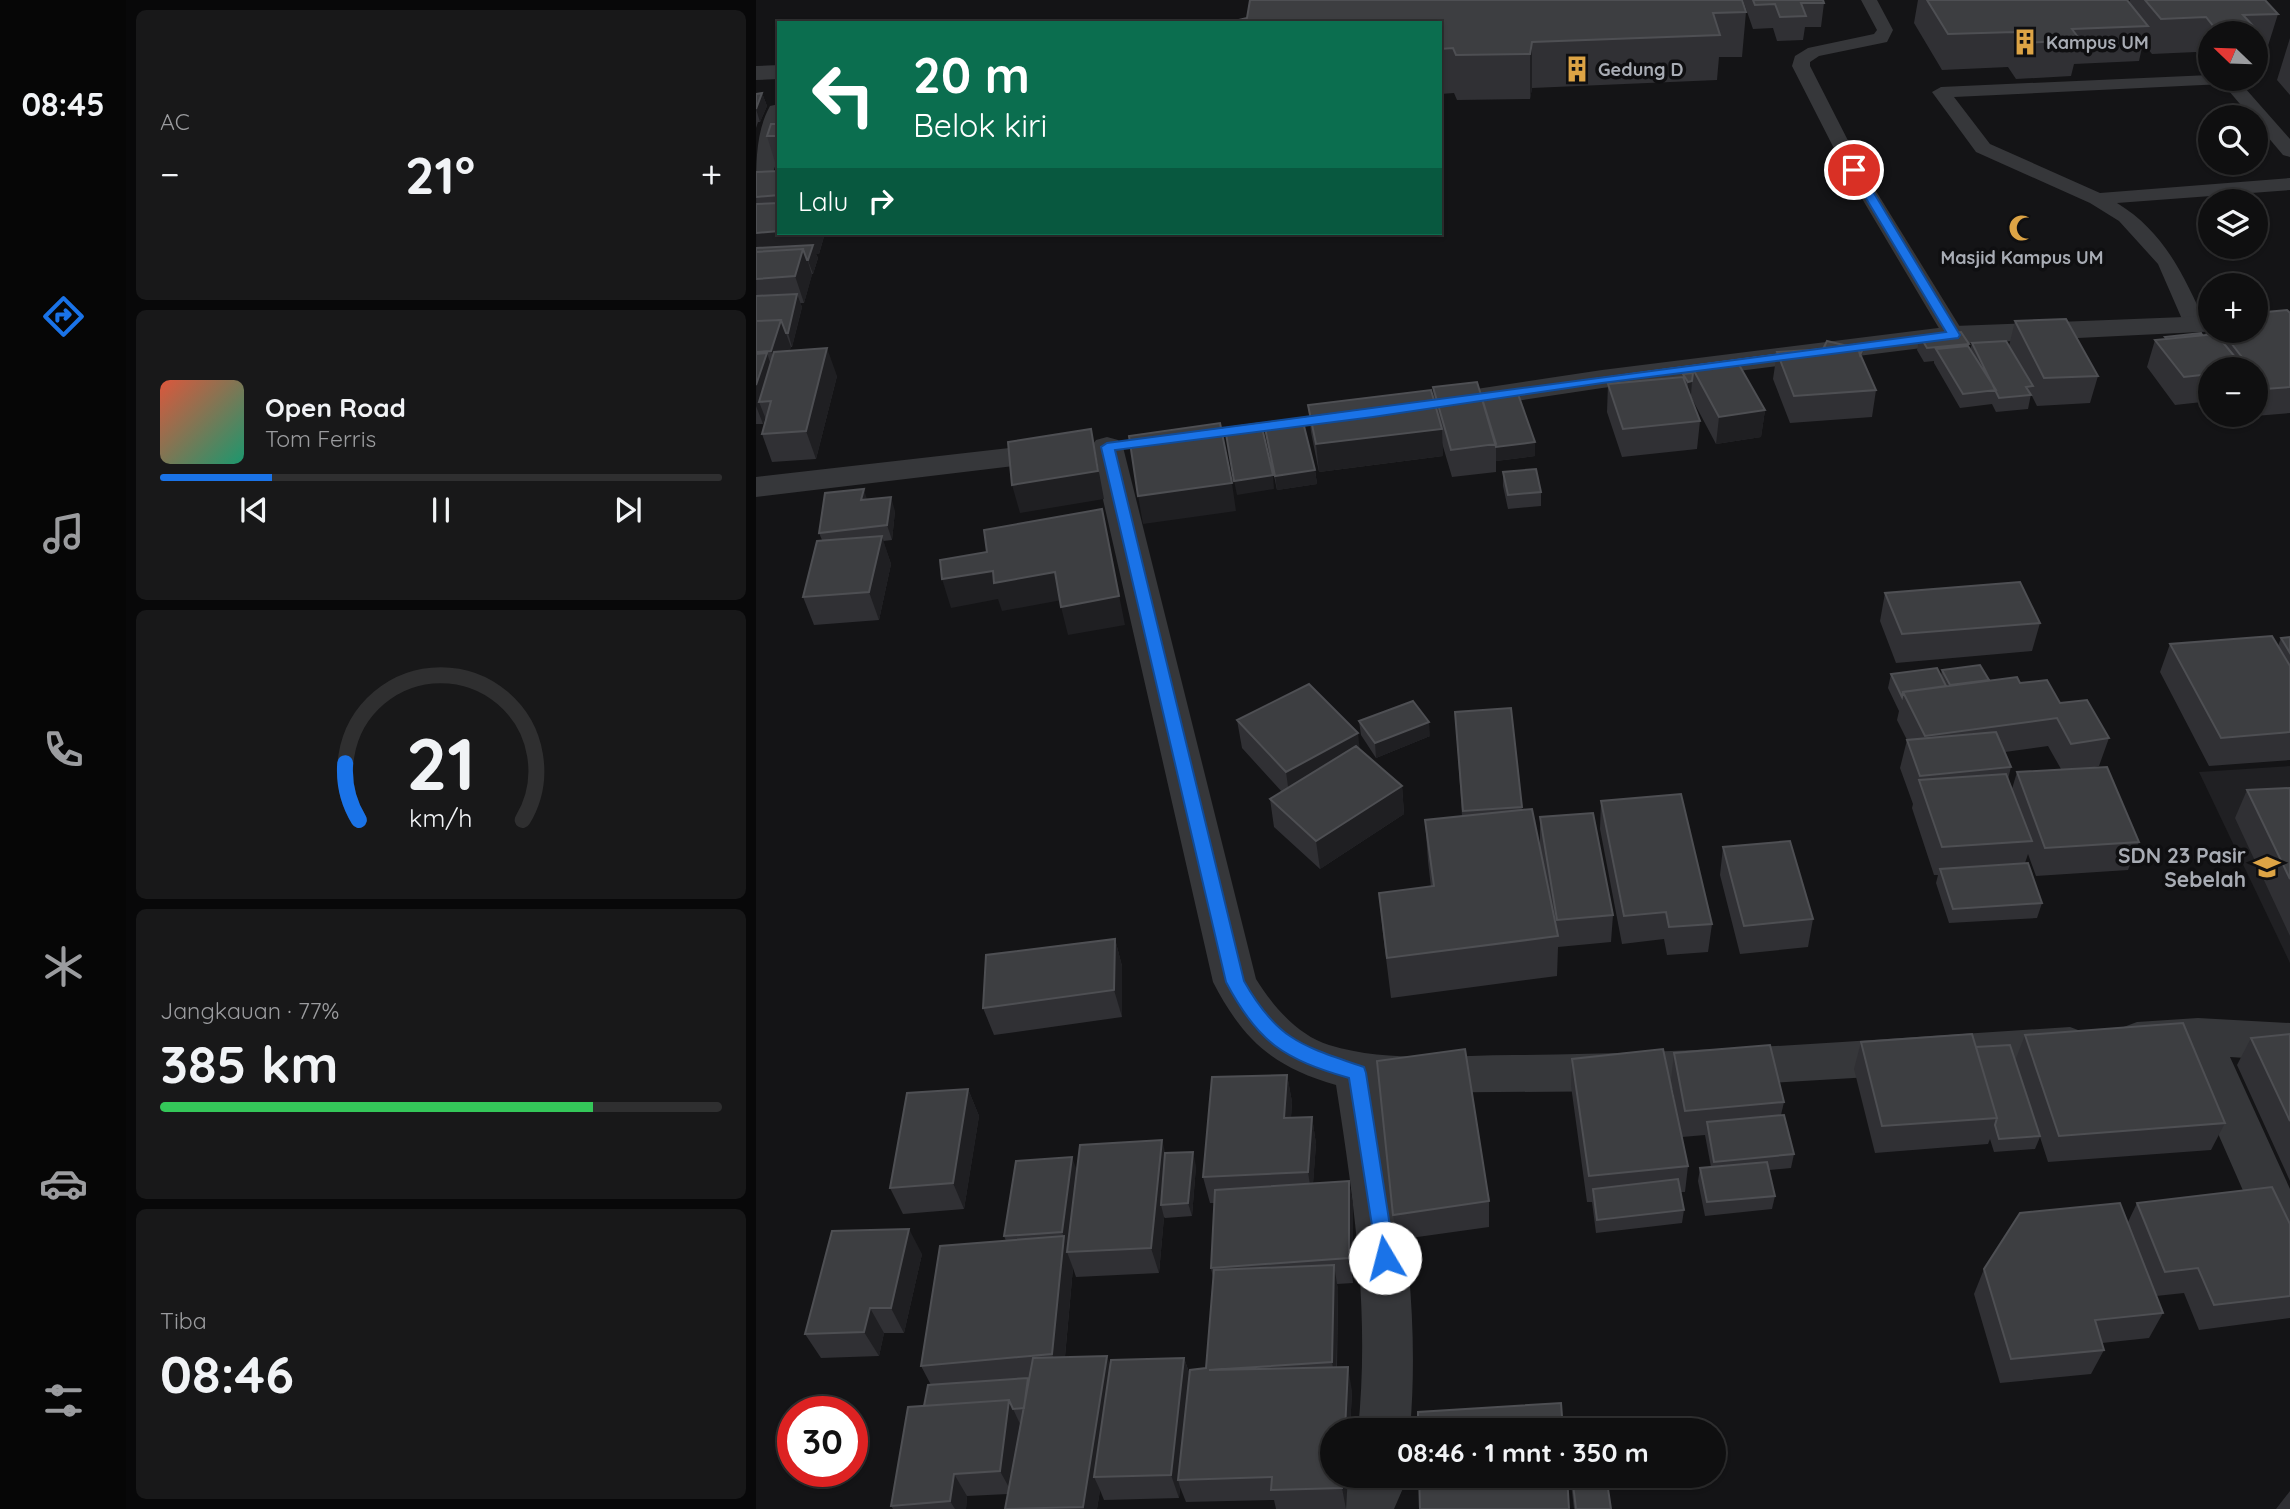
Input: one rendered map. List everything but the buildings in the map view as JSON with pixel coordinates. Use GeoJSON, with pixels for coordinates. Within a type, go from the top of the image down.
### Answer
{"type":"FeatureCollection","features":[{"type":"Feature","properties":{"kind":"street"},"geometry":{"type":"LineString","coordinates":[[756,73],[777,72]]}},
{"type":"Feature","properties":{"kind":"street"},"geometry":{"type":"LineString","coordinates":[[756,183],[777,117]]}},
{"type":"Feature","properties":{"kind":"street"},"geometry":{"type":"LineString","coordinates":[[1400,409],[1602,379],[1954,335],[2198,326]]}},
{"type":"Feature","properties":{"kind":"street"},"geometry":{"type":"LineString","coordinates":[[756,487],[1121,445],[1235,982],[1250,1007],[1273,1036],[1293,1050],[1319,1062],[1357,1073],[1573,1075],[1825,1062],[2198,1036],[2290,1042]]}},
{"type":"Feature","properties":{"kind":"street"},"geometry":{"type":"LineString","coordinates":[[2198,1036],[2290,1243]]}},
{"type":"Feature","properties":{"kind":"street"},"geometry":{"type":"LineString","coordinates":[[1357,1073],[1385,1258],[1390,1383],[1386,1418]]}},
{"type":"Feature","properties":{"kind":"street"},"geometry":{"type":"LineString","coordinates":[[1365,1509],[1376,1488]]}},
{"type":"Feature","properties":{"kind":"lane"},"geometry":{"type":"LineString","coordinates":[[1869,0],[1885,30],[1881,38],[1805,55],[1801,66],[1854,170],[1954,335]]}},
{"type":"Feature","properties":{"kind":"lane"},"geometry":{"type":"LineString","coordinates":[[2198,317],[2167,262],[2126,217],[2097,199],[1983,148],[1941,92],[2228,79],[2290,151]]}},
{"type":"Feature","properties":{"kind":"lane"},"geometry":{"type":"LineString","coordinates":[[2097,199],[2290,184]]}},
{"type":"Feature","properties":{"kind":"shaded area","name":"SDN 23 Pasir Sebelah"},"geometry":{"type":"Polygon","coordinates":[[[2290,766],[2290,963],[2199,772],[2290,766]]]}},
{"type":"Feature","properties":{"kind":"place","name":"Kampus UM"},"geometry":{"type":"Point","coordinates":[2025,42]}},
{"type":"Feature","properties":{"kind":"place","name":"Gedung D"},"geometry":{"type":"Point","coordinates":[1577,69]}},
{"type":"Feature","properties":{"kind":"place","name":"Masjid Kampus UM"},"geometry":{"type":"Point","coordinates":[2022,228]}},
{"type":"Feature","properties":{"kind":"place","name":"SDN 23 Pasir Sebelah"},"geometry":{"type":"Point","coordinates":[2267,867]}},
{"type":"Feature","properties":{"kind":"route"},"geometry":{"type":"LineString","coordinates":[[1385,1258],[1357,1073],[1319,1062],[1293,1050],[1273,1036],[1250,1007],[1235,982],[1218,917],[1205,847],[1107,447],[1373,413],[1602,379],[1954,335],[1854,170]]}}]}
